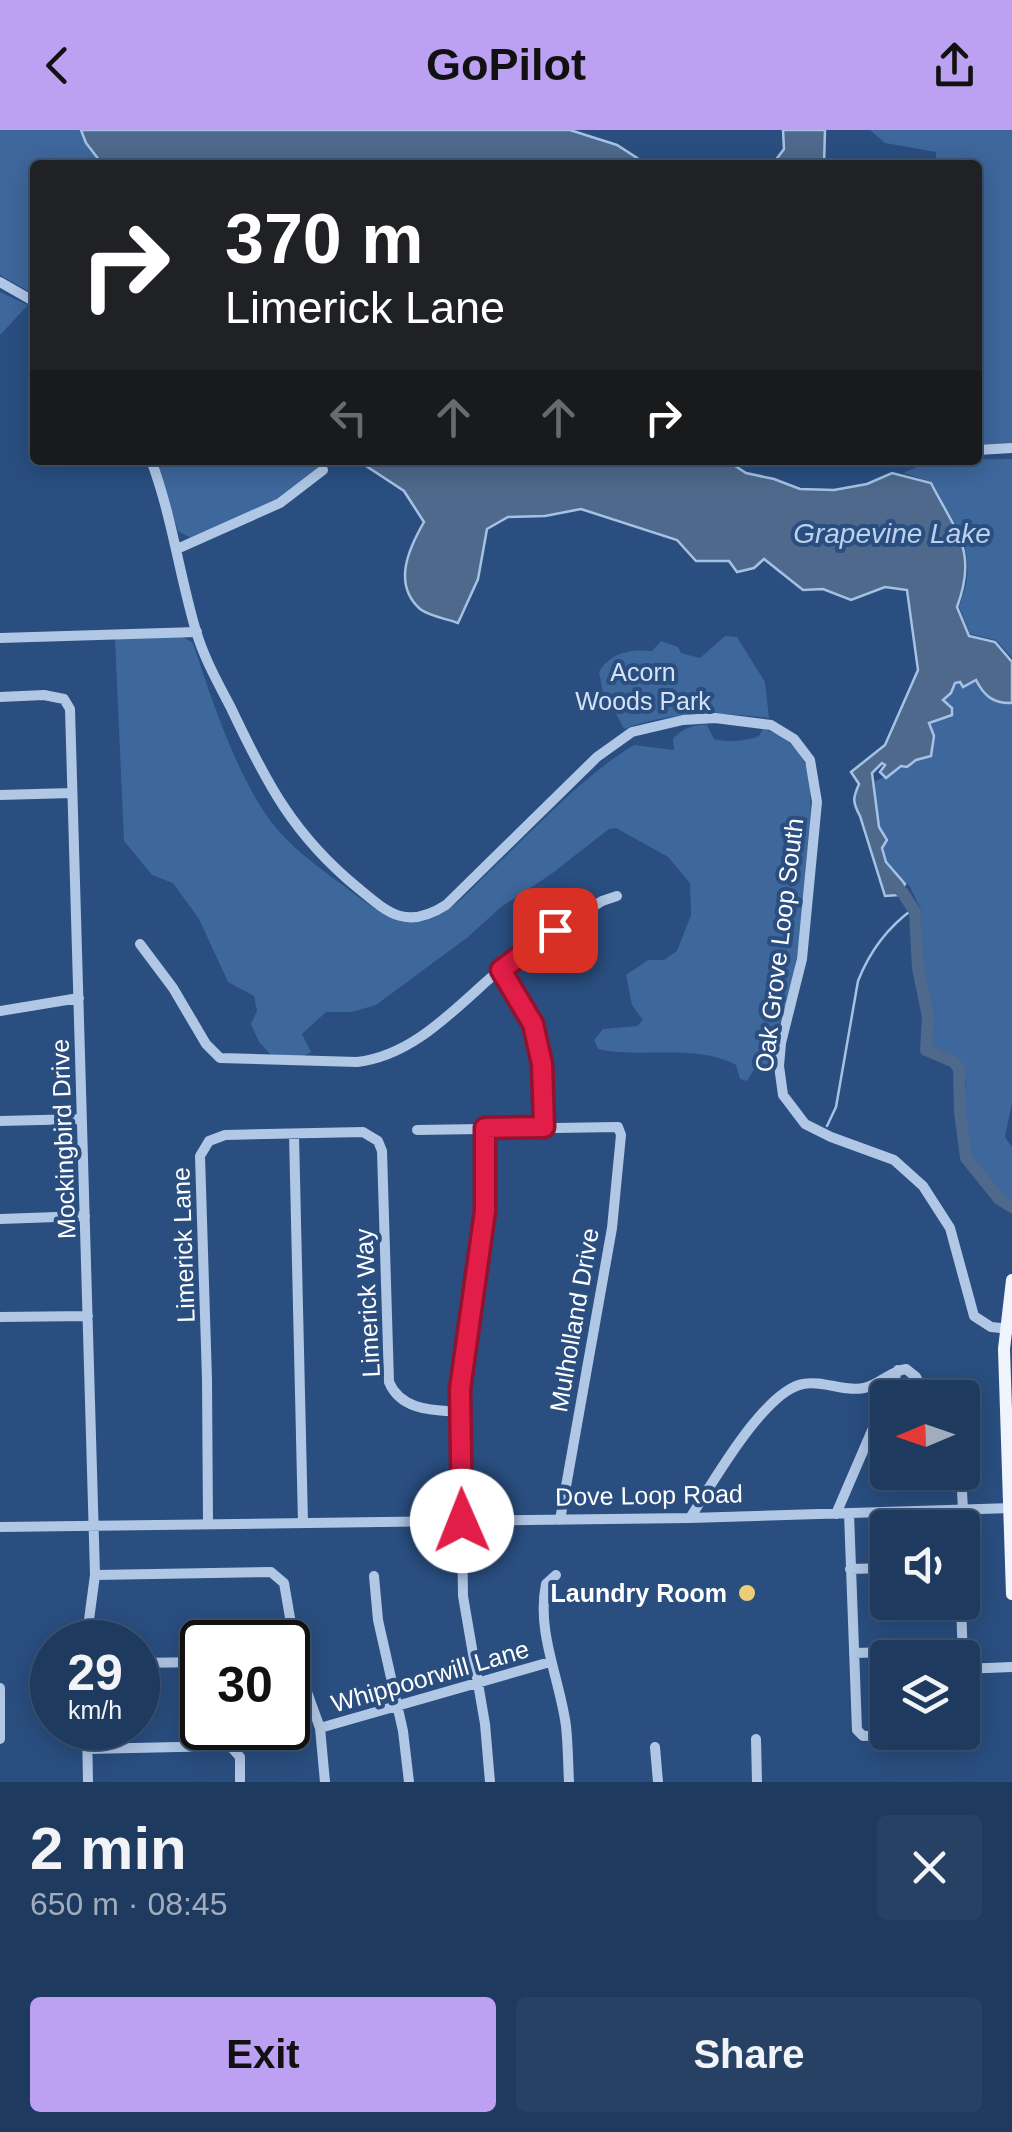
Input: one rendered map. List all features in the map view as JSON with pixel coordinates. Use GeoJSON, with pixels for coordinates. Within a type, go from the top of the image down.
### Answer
{"type":"FeatureCollection","features":[{"type":"Feature","properties":{"kind":"main road"},"geometry":{"type":"LineString","coordinates":[[1012,1280],[1008,1329],[1012,1594]]}},
{"type":"Feature","properties":{"kind":"street"},"geometry":{"type":"LineString","coordinates":[[0,282],[30,299]]}},
{"type":"Feature","properties":{"kind":"street"},"geometry":{"type":"LineString","coordinates":[[982,450],[1012,448]]}},
{"type":"Feature","properties":{"kind":"street","name":"Oak Grove Loop South"},"geometry":{"type":"LineString","coordinates":[[153,465],[178,548],[197,632],[278,801],[336,869],[385,911],[402,917],[427,915],[446,905],[598,758],[632,732],[682,720],[716,718],[771,724],[794,738],[810,760],[817,802],[802,958],[781,1043],[783,1095],[805,1124],[882,1154],[914,1177],[934,1200],[950,1228],[974,1316],[984,1324],[1008,1329]]}},
{"type":"Feature","properties":{"kind":"street"},"geometry":{"type":"LineString","coordinates":[[178,548],[280,503],[323,470]]}},
{"type":"Feature","properties":{"kind":"street"},"geometry":{"type":"LineString","coordinates":[[0,638],[197,632]]}},
{"type":"Feature","properties":{"kind":"street","name":"Mockingbird Drive"},"geometry":{"type":"LineString","coordinates":[[0,696],[44,695],[68,703],[95,1575],[89,1620]]}},
{"type":"Feature","properties":{"kind":"street"},"geometry":{"type":"LineString","coordinates":[[0,795],[71,793]]}},
{"type":"Feature","properties":{"kind":"street"},"geometry":{"type":"LineString","coordinates":[[140,944],[174,988],[214,1054],[230,1060],[376,1060],[419,1037],[555,930],[617,896]]}},
{"type":"Feature","properties":{"kind":"street"},"geometry":{"type":"LineString","coordinates":[[417,1130],[544,1127],[542,1064],[533,1024],[501,970]]}},
{"type":"Feature","properties":{"kind":"street"},"geometry":{"type":"LineString","coordinates":[[0,1011],[79,998]]}},
{"type":"Feature","properties":{"kind":"street"},"geometry":{"type":"LineString","coordinates":[[0,1121],[82,1119]]}},
{"type":"Feature","properties":{"kind":"street","name":"Mulholland Drive"},"geometry":{"type":"LineString","coordinates":[[544,1127],[618,1127],[621,1135],[612,1228],[560,1520]]}},
{"type":"Feature","properties":{"kind":"street"},"geometry":{"type":"LineString","coordinates":[[485,1128],[485,1211],[462,1367],[460,1412],[462,1596],[485,1724],[490,1782]]}},
{"type":"Feature","properties":{"kind":"street","name":"Limerick Lane"},"geometry":{"type":"LineString","coordinates":[[208,1524],[208,1379],[200,1156],[209,1141],[225,1135],[363,1132],[378,1141]]}},
{"type":"Feature","properties":{"kind":"street"},"geometry":{"type":"LineString","coordinates":[[294,1134],[302,1523]]}},
{"type":"Feature","properties":{"kind":"street","name":"Limerick Way"},"geometry":{"type":"LineString","coordinates":[[378,1141],[382,1151],[389,1382],[396,1394],[413,1406],[460,1412]]}},
{"type":"Feature","properties":{"kind":"street"},"geometry":{"type":"LineString","coordinates":[[0,1219],[85,1216]]}},
{"type":"Feature","properties":{"kind":"street"},"geometry":{"type":"LineString","coordinates":[[0,1317],[88,1316]]}},
{"type":"Feature","properties":{"kind":"street"},"geometry":{"type":"LineString","coordinates":[[690,1518],[747,1431],[782,1391],[803,1384],[869,1387],[906,1369],[917,1380]]}},
{"type":"Feature","properties":{"kind":"street"},"geometry":{"type":"LineString","coordinates":[[893,1380],[898,1370]]}},
{"type":"Feature","properties":{"kind":"street"},"geometry":{"type":"LineString","coordinates":[[870,1440],[843,1514],[860,1734],[870,1734]]}},
{"type":"Feature","properties":{"kind":"street"},"geometry":{"type":"LineString","coordinates":[[962,1490],[963,1510]]}},
{"type":"Feature","properties":{"kind":"street","name":"Dove Loop Road"},"geometry":{"type":"LineString","coordinates":[[963,1510],[1011,1508]]}},
{"type":"Feature","properties":{"kind":"street","name":"Dove Loop Road"},"geometry":{"type":"LineString","coordinates":[[0,1527],[870,1513]]}},
{"type":"Feature","properties":{"kind":"street"},"geometry":{"type":"LineString","coordinates":[[850,1569],[870,1568]]}},
{"type":"Feature","properties":{"kind":"street"},"geometry":{"type":"LineString","coordinates":[[95,1575],[279,1575],[284,1583],[298,1670],[320,1728],[325,1782]]}},
{"type":"Feature","properties":{"kind":"street"},"geometry":{"type":"LineString","coordinates":[[556,1575],[546,1584],[544,1594],[550,1662],[566,1725],[569,1782]]}},
{"type":"Feature","properties":{"kind":"street"},"geometry":{"type":"LineString","coordinates":[[374,1576],[378,1620],[398,1706],[408,1782]]}},
{"type":"Feature","properties":{"kind":"street"},"geometry":{"type":"LineString","coordinates":[[854,1652],[870,1652]]}},
{"type":"Feature","properties":{"kind":"street","name":"Whippoorwill Lane"},"geometry":{"type":"LineString","coordinates":[[320,1728],[550,1662]]}},
{"type":"Feature","properties":{"kind":"street"},"geometry":{"type":"LineString","coordinates":[[980,1668],[1012,1667]]}},
{"type":"Feature","properties":{"kind":"street"},"geometry":{"type":"LineString","coordinates":[[0,1688],[0,1739]]}},
{"type":"Feature","properties":{"kind":"street"},"geometry":{"type":"LineString","coordinates":[[756,1739],[757,1782]]}},
{"type":"Feature","properties":{"kind":"street"},"geometry":{"type":"LineString","coordinates":[[160,1747],[232,1748],[240,1757],[240,1782]]}},
{"type":"Feature","properties":{"kind":"street"},"geometry":{"type":"LineString","coordinates":[[656,1747],[658,1782]]}},
{"type":"Feature","properties":{"kind":"street"},"geometry":{"type":"LineString","coordinates":[[87,1750],[88,1782]]}},
{"type":"Feature","properties":{"kind":"green space"},"geometry":{"type":"Polygon","coordinates":[[[0,130],[81,130],[99,160],[30,160],[30,292],[0,275],[0,130]]]}},
{"type":"Feature","properties":{"kind":"green space"},"geometry":{"type":"Polygon","coordinates":[[[870,130],[1012,130],[1012,446],[982,446],[982,160],[936,160],[936,152],[885,143],[870,130]]]}},
{"type":"Feature","properties":{"kind":"green space"},"geometry":{"type":"Polygon","coordinates":[[[0,292],[28,305],[0,335],[0,292]]]}},
{"type":"Feature","properties":{"kind":"green space"},"geometry":{"type":"Polygon","coordinates":[[[982,459],[1012,459],[1012,658],[996,640],[970,634],[959,606],[967,571],[963,541],[932,482],[903,473],[917,465],[982,465],[982,459]]]}},
{"type":"Feature","properties":{"kind":"green space"},"geometry":{"type":"Polygon","coordinates":[[[156,465],[321,465],[273,503],[191,538],[178,531],[156,465]]]}},
{"type":"Feature","properties":{"kind":"green space"},"geometry":{"type":"Polygon","coordinates":[[[181,636],[193,643],[239,766],[277,829],[303,855],[362,900],[405,921],[428,920],[455,904],[577,787],[634,745],[674,750],[676,735],[702,725],[707,725],[714,739],[719,740],[749,739],[759,736],[763,729],[784,739],[807,769],[808,865],[797,955],[780,1023],[769,1039],[772,1052],[767,1066],[755,1068],[747,1081],[740,1079],[736,1065],[720,1058],[598,1049],[594,1040],[603,1029],[637,1026],[643,1020],[632,1005],[626,975],[648,960],[664,960],[677,951],[691,915],[690,883],[668,857],[616,828],[609,829],[501,907],[468,937],[376,1005],[352,1012],[326,1012],[302,1034],[311,1052],[302,1057],[272,1056],[259,1042],[251,1024],[257,1011],[254,996],[228,982],[199,919],[173,883],[152,875],[124,841],[115,639],[181,636]]]}},
{"type":"Feature","properties":{"kind":"green space","name":"Acorn Woods Park"},"geometry":{"type":"Polygon","coordinates":[[[725,636],[737,637],[765,682],[769,718],[696,714],[624,729],[604,699],[599,672],[609,660],[629,651],[652,651],[661,641],[678,647],[681,653],[700,658],[725,636]]]}},
{"type":"Feature","properties":{"kind":"green space"},"geometry":{"type":"Polygon","coordinates":[[[976,680],[1007,704],[1012,703],[1012,1103],[1005,1137],[1012,1147],[1012,1204],[995,1191],[969,1156],[963,1109],[966,1082],[960,1061],[930,1047],[928,1042],[932,1011],[923,965],[921,910],[910,887],[886,862],[882,848],[886,840],[877,821],[872,791],[876,781],[932,752],[933,732],[929,723],[950,717],[944,697],[955,683],[967,685],[976,680]]]}},
{"type":"Feature","properties":{"kind":"water"},"geometry":{"type":"Polygon","coordinates":[[[81,130],[570,130],[617,145],[640,160],[99,160],[81,130]]]}},
{"type":"Feature","properties":{"kind":"water"},"geometry":{"type":"Polygon","coordinates":[[[783,130],[825,130],[824,160],[776,160],[784,149],[783,130]]]}},
{"type":"Feature","properties":{"kind":"water","name":"Grapevine Lake"},"geometry":{"type":"Polygon","coordinates":[[[365,465],[734,465],[746,473],[800,489],[834,490],[867,484],[892,473],[931,483],[956,529],[965,556],[957,607],[969,636],[995,642],[1012,662],[1012,703],[990,698],[976,680],[963,687],[960,682],[955,683],[943,700],[952,708],[952,715],[929,723],[934,736],[931,756],[901,766],[886,778],[880,772],[885,765],[882,763],[872,773],[879,827],[887,840],[882,848],[886,862],[905,884],[899,895],[885,896],[855,803],[859,784],[851,772],[885,745],[918,670],[907,590],[885,587],[851,600],[823,589],[803,590],[764,559],[754,568],[737,572],[729,561],[696,561],[677,540],[581,509],[545,516],[508,517],[487,529],[478,579],[458,623],[420,609],[407,589],[406,566],[424,522],[404,491],[365,465]]]}},
{"type":"Feature","properties":{"kind":"waterway"},"geometry":{"type":"LineString","coordinates":[[890,881],[915,912],[918,968],[928,1017],[926,1050],[954,1062],[959,1069],[966,1158],[999,1199],[1012,1207]]}},
{"type":"Feature","properties":{"kind":"waterway"},"geometry":{"type":"LineString","coordinates":[[827,1126],[836,1107],[858,981],[880,941],[913,909]]}},
{"type":"Feature","properties":{"kind":"place","name":"Laundry Room"},"geometry":{"type":"Point","coordinates":[747,1593]}},
{"type":"Feature","properties":{"kind":"route"},"geometry":{"type":"LineString","coordinates":[[462,1521],[460,1389],[483,1234],[485,1128],[544,1127],[542,1064],[533,1024],[501,970],[555,930]]}}]}
